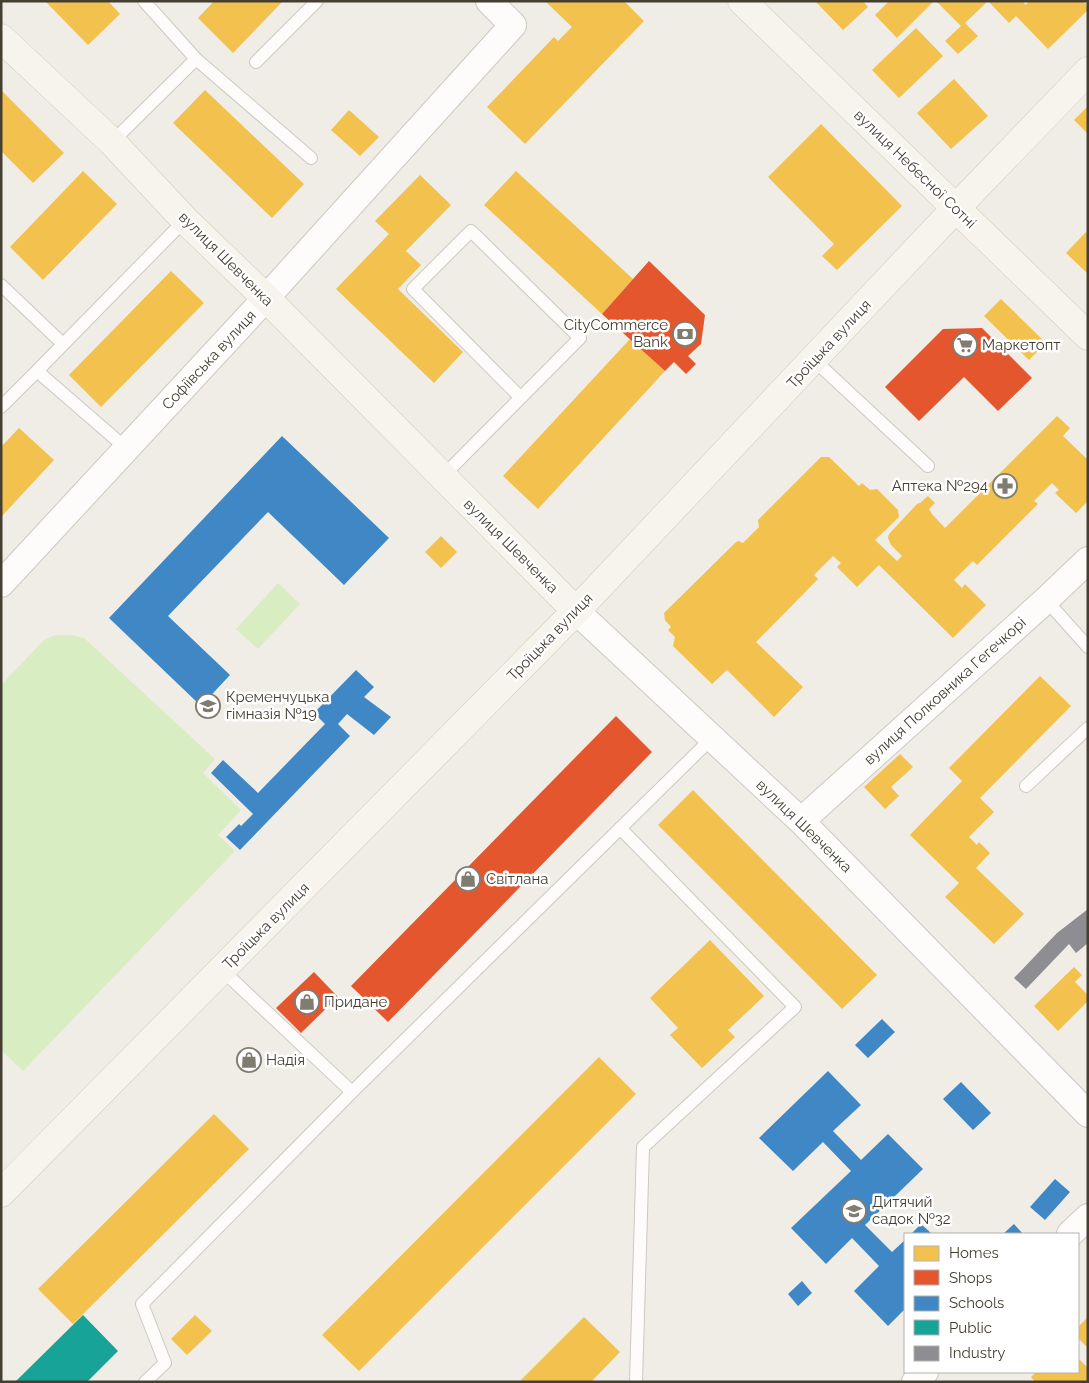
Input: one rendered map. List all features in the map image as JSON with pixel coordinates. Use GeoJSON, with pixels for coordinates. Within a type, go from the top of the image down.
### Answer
{"type":"FeatureCollection","features":[{"type":"Feature","properties":{"kind":"main road","name":"вулиця Небесної Сотні"},"geometry":{"type":"LineString","coordinates":[[742,1],[1088,336]]}},
{"type":"Feature","properties":{"kind":"main road","name":"вулиця Шевченка"},"geometry":{"type":"LineString","coordinates":[[1,38],[112,142],[185,220],[266,298],[576,611]]}},
{"type":"Feature","properties":{"kind":"main road","name":"Троїцька вулиця"},"geometry":{"type":"LineString","coordinates":[[1,1193],[576,611],[955,209],[1088,71]]}},
{"type":"Feature","properties":{"kind":"street","name":"Софіївська вулиця"},"geometry":{"type":"LineString","coordinates":[[1,584],[266,298],[513,25],[489,1]]}},
{"type":"Feature","properties":{"kind":"street","name":"вулиця Полковника Гегечкорі"},"geometry":{"type":"LineString","coordinates":[[801,821],[1085,567]]}},
{"type":"Feature","properties":{"kind":"street","name":"вулиця Шевченка"},"geometry":{"type":"LineString","coordinates":[[576,611],[801,821],[1088,1114]]}},
{"type":"Feature","properties":{"kind":"street"},"geometry":{"type":"LineString","coordinates":[[1071,1233],[1088,1217]]}},
{"type":"Feature","properties":{"kind":"street"},"geometry":{"type":"LineString","coordinates":[[915,1382],[924,1373]]}},
{"type":"Feature","properties":{"kind":"lane"},"geometry":{"type":"LineString","coordinates":[[144,1],[196,58],[311,158]]}},
{"type":"Feature","properties":{"kind":"lane"},"geometry":{"type":"LineString","coordinates":[[256,62],[316,1]]}},
{"type":"Feature","properties":{"kind":"lane"},"geometry":{"type":"LineString","coordinates":[[112,142],[196,58]]}},
{"type":"Feature","properties":{"kind":"lane"},"geometry":{"type":"LineString","coordinates":[[1,407],[185,220]]}},
{"type":"Feature","properties":{"kind":"lane"},"geometry":{"type":"LineString","coordinates":[[442,477],[580,338],[471,230],[413,289],[520,397]]}},
{"type":"Feature","properties":{"kind":"lane"},"geometry":{"type":"LineString","coordinates":[[1,284],[63,344]]}},
{"type":"Feature","properties":{"kind":"lane"},"geometry":{"type":"LineString","coordinates":[[814,360],[928,466]]}},
{"type":"Feature","properties":{"kind":"lane"},"geometry":{"type":"LineString","coordinates":[[37,371],[126,448]]}},
{"type":"Feature","properties":{"kind":"lane"},"geometry":{"type":"LineString","coordinates":[[1046,600],[1088,647]]}},
{"type":"Feature","properties":{"kind":"lane"},"geometry":{"type":"LineString","coordinates":[[1026,786],[1088,728]]}},
{"type":"Feature","properties":{"kind":"lane"},"geometry":{"type":"LineString","coordinates":[[145,1382],[165,1363],[142,1304],[352,1092],[712,738]]}},
{"type":"Feature","properties":{"kind":"lane"},"geometry":{"type":"LineString","coordinates":[[620,828],[795,1007],[643,1147],[636,1382]]}},
{"type":"Feature","properties":{"kind":"lane"},"geometry":{"type":"LineString","coordinates":[[222,970],[352,1092]]}},
{"type":"Feature","properties":{"kind":"green space"},"geometry":{"type":"Polygon","coordinates":[[[278,583],[300,604],[258,649],[236,629],[278,583]]]}},
{"type":"Feature","properties":{"kind":"green space"},"geometry":{"type":"Polygon","coordinates":[[[55,635],[71,635],[84,638],[215,759],[203,773],[241,810],[218,835],[235,851],[23,1071],[1,1050],[1,685],[44,640],[55,635]]]}},
{"type":"Feature","properties":{"kind":"building: Homes"},"geometry":{"type":"Polygon","coordinates":[[[45,1],[108,1],[120,14],[88,45],[45,1]]]}},
{"type":"Feature","properties":{"kind":"building: Homes"},"geometry":{"type":"Polygon","coordinates":[[[214,1],[283,1],[233,53],[198,18],[214,1]]]}},
{"type":"Feature","properties":{"kind":"building: Homes"},"geometry":{"type":"Polygon","coordinates":[[[545,1],[624,1],[644,21],[525,144],[487,107],[554,37],[558,41],[572,27],[545,1]]]}},
{"type":"Feature","properties":{"kind":"building: Homes"},"geometry":{"type":"Polygon","coordinates":[[[817,1],[863,1],[868,7],[843,30],[817,1]]]}},
{"type":"Feature","properties":{"kind":"building: Homes"},"geometry":{"type":"Polygon","coordinates":[[[889,1],[934,1],[897,38],[875,15],[889,1]]]}},
{"type":"Feature","properties":{"kind":"building: Homes"},"geometry":{"type":"Polygon","coordinates":[[[936,1],[984,1],[986,3],[965,23],[978,36],[958,54],[945,41],[961,26],[936,1]]]}},
{"type":"Feature","properties":{"kind":"building: Homes"},"geometry":{"type":"Polygon","coordinates":[[[988,1],[1022,1],[1026,5],[1029,1],[1083,1],[1088,6],[1088,10],[1048,49],[1016,16],[1009,23],[988,1]]]}},
{"type":"Feature","properties":{"kind":"building: Homes"},"geometry":{"type":"Polygon","coordinates":[[[916,28],[943,56],[899,98],[872,70],[916,28]]]}},
{"type":"Feature","properties":{"kind":"building: Homes"},"geometry":{"type":"Polygon","coordinates":[[[954,79],[988,116],[951,149],[917,113],[954,79]]]}},
{"type":"Feature","properties":{"kind":"building: Homes"},"geometry":{"type":"Polygon","coordinates":[[[1,90],[64,153],[33,183],[1,151],[1,90]]]}},
{"type":"Feature","properties":{"kind":"building: Homes"},"geometry":{"type":"Polygon","coordinates":[[[205,90],[304,184],[272,218],[173,123],[205,90]]]}},
{"type":"Feature","properties":{"kind":"building: Homes"},"geometry":{"type":"Polygon","coordinates":[[[1088,106],[1088,134],[1074,120],[1088,106]]]}},
{"type":"Feature","properties":{"kind":"building: Homes"},"geometry":{"type":"Polygon","coordinates":[[[349,110],[379,137],[360,156],[331,130],[349,110]]]}},
{"type":"Feature","properties":{"kind":"building: Homes"},"geometry":{"type":"Polygon","coordinates":[[[821,124],[902,206],[837,270],[822,256],[834,244],[768,177],[821,124]]]}},
{"type":"Feature","properties":{"kind":"building: Homes"},"geometry":{"type":"Polygon","coordinates":[[[83,171],[117,204],[43,280],[10,247],[83,171]]]}},
{"type":"Feature","properties":{"kind":"building: Homes"},"geometry":{"type":"Polygon","coordinates":[[[516,171],[633,279],[602,314],[484,205],[516,171]]]}},
{"type":"Feature","properties":{"kind":"building: Homes"},"geometry":{"type":"Polygon","coordinates":[[[420,175],[451,205],[406,251],[421,265],[398,289],[463,352],[434,383],[336,289],[389,234],[375,221],[420,175]]]}},
{"type":"Feature","properties":{"kind":"building: Homes"},"geometry":{"type":"Polygon","coordinates":[[[1086,232],[1088,234],[1088,274],[1066,253],[1086,232]]]}},
{"type":"Feature","properties":{"kind":"building: Homes"},"geometry":{"type":"Polygon","coordinates":[[[171,271],[204,303],[101,407],[69,375],[171,271]]]}},
{"type":"Feature","properties":{"kind":"building: Homes"},"geometry":{"type":"Polygon","coordinates":[[[1001,299],[1046,343],[1029,360],[984,316],[1001,299]]]}},
{"type":"Feature","properties":{"kind":"building: Homes"},"geometry":{"type":"Polygon","coordinates":[[[630,339],[665,371],[538,509],[503,476],[630,339]]]}},
{"type":"Feature","properties":{"kind":"building: Homes"},"geometry":{"type":"Polygon","coordinates":[[[1057,416],[1070,428],[1063,436],[1088,460],[1088,501],[1076,513],[1055,493],[1059,490],[1052,483],[1034,501],[1038,504],[977,565],[973,561],[954,580],[962,588],[965,584],[986,605],[953,638],[879,565],[857,587],[837,567],[841,563],[833,556],[814,575],[818,579],[756,642],[803,687],[774,717],[727,670],[712,684],[673,646],[675,637],[668,630],[671,627],[665,620],[664,613],[735,543],[738,541],[743,543],[759,527],[758,520],[821,457],[829,457],[859,486],[862,483],[870,490],[877,489],[898,510],[899,517],[875,540],[897,561],[902,556],[891,545],[888,538],[889,534],[917,504],[928,496],[935,503],[929,509],[945,528],[1057,416]]]}},
{"type":"Feature","properties":{"kind":"building: Homes"},"geometry":{"type":"Polygon","coordinates":[[[19,428],[54,460],[1,517],[1,447],[19,428]]]}},
{"type":"Feature","properties":{"kind":"building: Homes"},"geometry":{"type":"Polygon","coordinates":[[[441,536],[457,552],[441,568],[425,552],[441,536]]]}},
{"type":"Feature","properties":{"kind":"building: Homes"},"geometry":{"type":"Polygon","coordinates":[[[1040,676],[1071,706],[980,798],[994,812],[969,837],[977,845],[979,842],[990,853],[976,868],[1024,914],[994,944],[945,897],[959,883],[910,835],[962,781],[949,768],[1040,676]]]}},
{"type":"Feature","properties":{"kind":"building: Homes"},"geometry":{"type":"Polygon","coordinates":[[[900,754],[913,767],[891,787],[899,796],[885,809],[864,787],[900,754]]]}},
{"type":"Feature","properties":{"kind":"building: Homes"},"geometry":{"type":"Polygon","coordinates":[[[693,790],[877,975],[842,1009],[658,825],[693,790]]]}},
{"type":"Feature","properties":{"kind":"building: Homes"},"geometry":{"type":"Polygon","coordinates":[[[710,940],[764,996],[728,1030],[735,1037],[702,1068],[670,1035],[678,1028],[650,998],[710,940]]]}},
{"type":"Feature","properties":{"kind":"building: Homes"},"geometry":{"type":"Polygon","coordinates":[[[1074,967],[1082,975],[1075,982],[1088,995],[1088,1001],[1058,1031],[1034,1006],[1074,967]]]}},
{"type":"Feature","properties":{"kind":"building: Homes"},"geometry":{"type":"Polygon","coordinates":[[[599,1057],[636,1094],[359,1371],[322,1335],[599,1057]]]}},
{"type":"Feature","properties":{"kind":"building: Homes"},"geometry":{"type":"Polygon","coordinates":[[[214,1114],[249,1149],[73,1324],[38,1289],[214,1114]]]}},
{"type":"Feature","properties":{"kind":"building: Homes"},"geometry":{"type":"Polygon","coordinates":[[[195,1315],[212,1331],[187,1355],[171,1339],[195,1315]]]}},
{"type":"Feature","properties":{"kind":"building: Homes"},"geometry":{"type":"Polygon","coordinates":[[[584,1317],[620,1352],[591,1382],[519,1382],[584,1317]]]}},
{"type":"Feature","properties":{"kind":"building: Homes"},"geometry":{"type":"Polygon","coordinates":[[[1088,1317],[1088,1348],[1079,1339],[1079,1326],[1088,1317]]]}},
{"type":"Feature","properties":{"kind":"building: Homes"},"geometry":{"type":"Polygon","coordinates":[[[1079,1359],[1088,1368],[1088,1382],[1035,1382],[1031,1377],[1035,1373],[1079,1373],[1079,1359]]]}},
{"type":"Feature","properties":{"kind":"building: Shops"},"geometry":{"type":"Polygon","coordinates":[[[649,261],[705,315],[701,344],[688,356],[696,364],[686,374],[674,362],[665,371],[602,314],[649,261]]]}},
{"type":"Feature","properties":{"kind":"building: Shops"},"geometry":{"type":"Polygon","coordinates":[[[982,328],[1032,378],[998,411],[964,377],[919,421],[885,387],[943,329],[982,328]]]}},
{"type":"Feature","properties":{"kind":"building: Shops"},"geometry":{"type":"Polygon","coordinates":[[[616,716],[652,752],[388,1022],[351,986],[616,716]]]}},
{"type":"Feature","properties":{"kind":"building: Shops","name":"Придане"},"geometry":{"type":"Polygon","coordinates":[[[314,972],[338,997],[301,1033],[276,1008],[314,972]]]}},
{"type":"Feature","properties":{"kind":"building: Schools"},"geometry":{"type":"Polygon","coordinates":[[[282,436],[389,538],[344,585],[268,512],[168,616],[230,675],[201,706],[109,618],[282,436]]]}},
{"type":"Feature","properties":{"kind":"building: Schools"},"geometry":{"type":"Polygon","coordinates":[[[356,670],[374,687],[364,697],[391,717],[374,735],[347,714],[338,724],[350,736],[240,850],[226,837],[253,814],[211,773],[223,760],[258,793],[325,724],[314,713],[356,670]]]}},
{"type":"Feature","properties":{"kind":"building: Schools"},"geometry":{"type":"Polygon","coordinates":[[[882,1019],[895,1032],[868,1058],[855,1045],[882,1019]]]}},
{"type":"Feature","properties":{"kind":"building: Schools"},"geometry":{"type":"Polygon","coordinates":[[[828,1071],[861,1105],[833,1131],[861,1160],[888,1134],[923,1169],[865,1225],[892,1252],[904,1241],[904,1310],[888,1326],[854,1291],[879,1266],[852,1238],[826,1264],[791,1228],[851,1171],[823,1142],[793,1171],[759,1138],[828,1071]]]}},
{"type":"Feature","properties":{"kind":"building: Schools"},"geometry":{"type":"Polygon","coordinates":[[[961,1082],[991,1113],[973,1130],[943,1099],[961,1082]]]}},
{"type":"Feature","properties":{"kind":"building: Schools"},"geometry":{"type":"Polygon","coordinates":[[[1055,1179],[1070,1192],[1045,1220],[1030,1207],[1055,1179]]]}},
{"type":"Feature","properties":{"kind":"building: Schools"},"geometry":{"type":"Polygon","coordinates":[[[921,1224],[931,1233],[912,1233],[921,1224]]]}},
{"type":"Feature","properties":{"kind":"building: Schools"},"geometry":{"type":"Polygon","coordinates":[[[1014,1224],[1022,1233],[1004,1233],[1014,1224]]]}},
{"type":"Feature","properties":{"kind":"building: Schools"},"geometry":{"type":"Polygon","coordinates":[[[802,1281],[812,1293],[798,1306],[788,1294],[802,1281]]]}},
{"type":"Feature","properties":{"kind":"building: Public"},"geometry":{"type":"Polygon","coordinates":[[[83,1315],[118,1351],[87,1382],[15,1382],[83,1315]]]}},
{"type":"Feature","properties":{"kind":"building: Industry"},"geometry":{"type":"Polygon","coordinates":[[[1088,909],[1088,943],[1076,953],[1069,944],[1026,989],[1014,978],[1057,933],[1088,909]]]}},
{"type":"Feature","properties":{"kind":"place","name":"CityCommerce Bank"},"geometry":{"type":"Point","coordinates":[685,334]}},
{"type":"Feature","properties":{"kind":"place","name":"Маркетопт"},"geometry":{"type":"Point","coordinates":[965,345]}},
{"type":"Feature","properties":{"kind":"place","name":"Аптека №294"},"geometry":{"type":"Point","coordinates":[1005,486]}},
{"type":"Feature","properties":{"kind":"place","name":"Кременчуцька гімназія №19"},"geometry":{"type":"Point","coordinates":[208,706]}},
{"type":"Feature","properties":{"kind":"place","name":"Світлана"},"geometry":{"type":"Point","coordinates":[468,879]}},
{"type":"Feature","properties":{"kind":"place","name":"Придане"},"geometry":{"type":"Point","coordinates":[307,1002]}},
{"type":"Feature","properties":{"kind":"place","name":"Надія"},"geometry":{"type":"Point","coordinates":[249,1060]}},
{"type":"Feature","properties":{"kind":"place","name":"Дитячий садок №32"},"geometry":{"type":"Point","coordinates":[854,1211]}}]}
